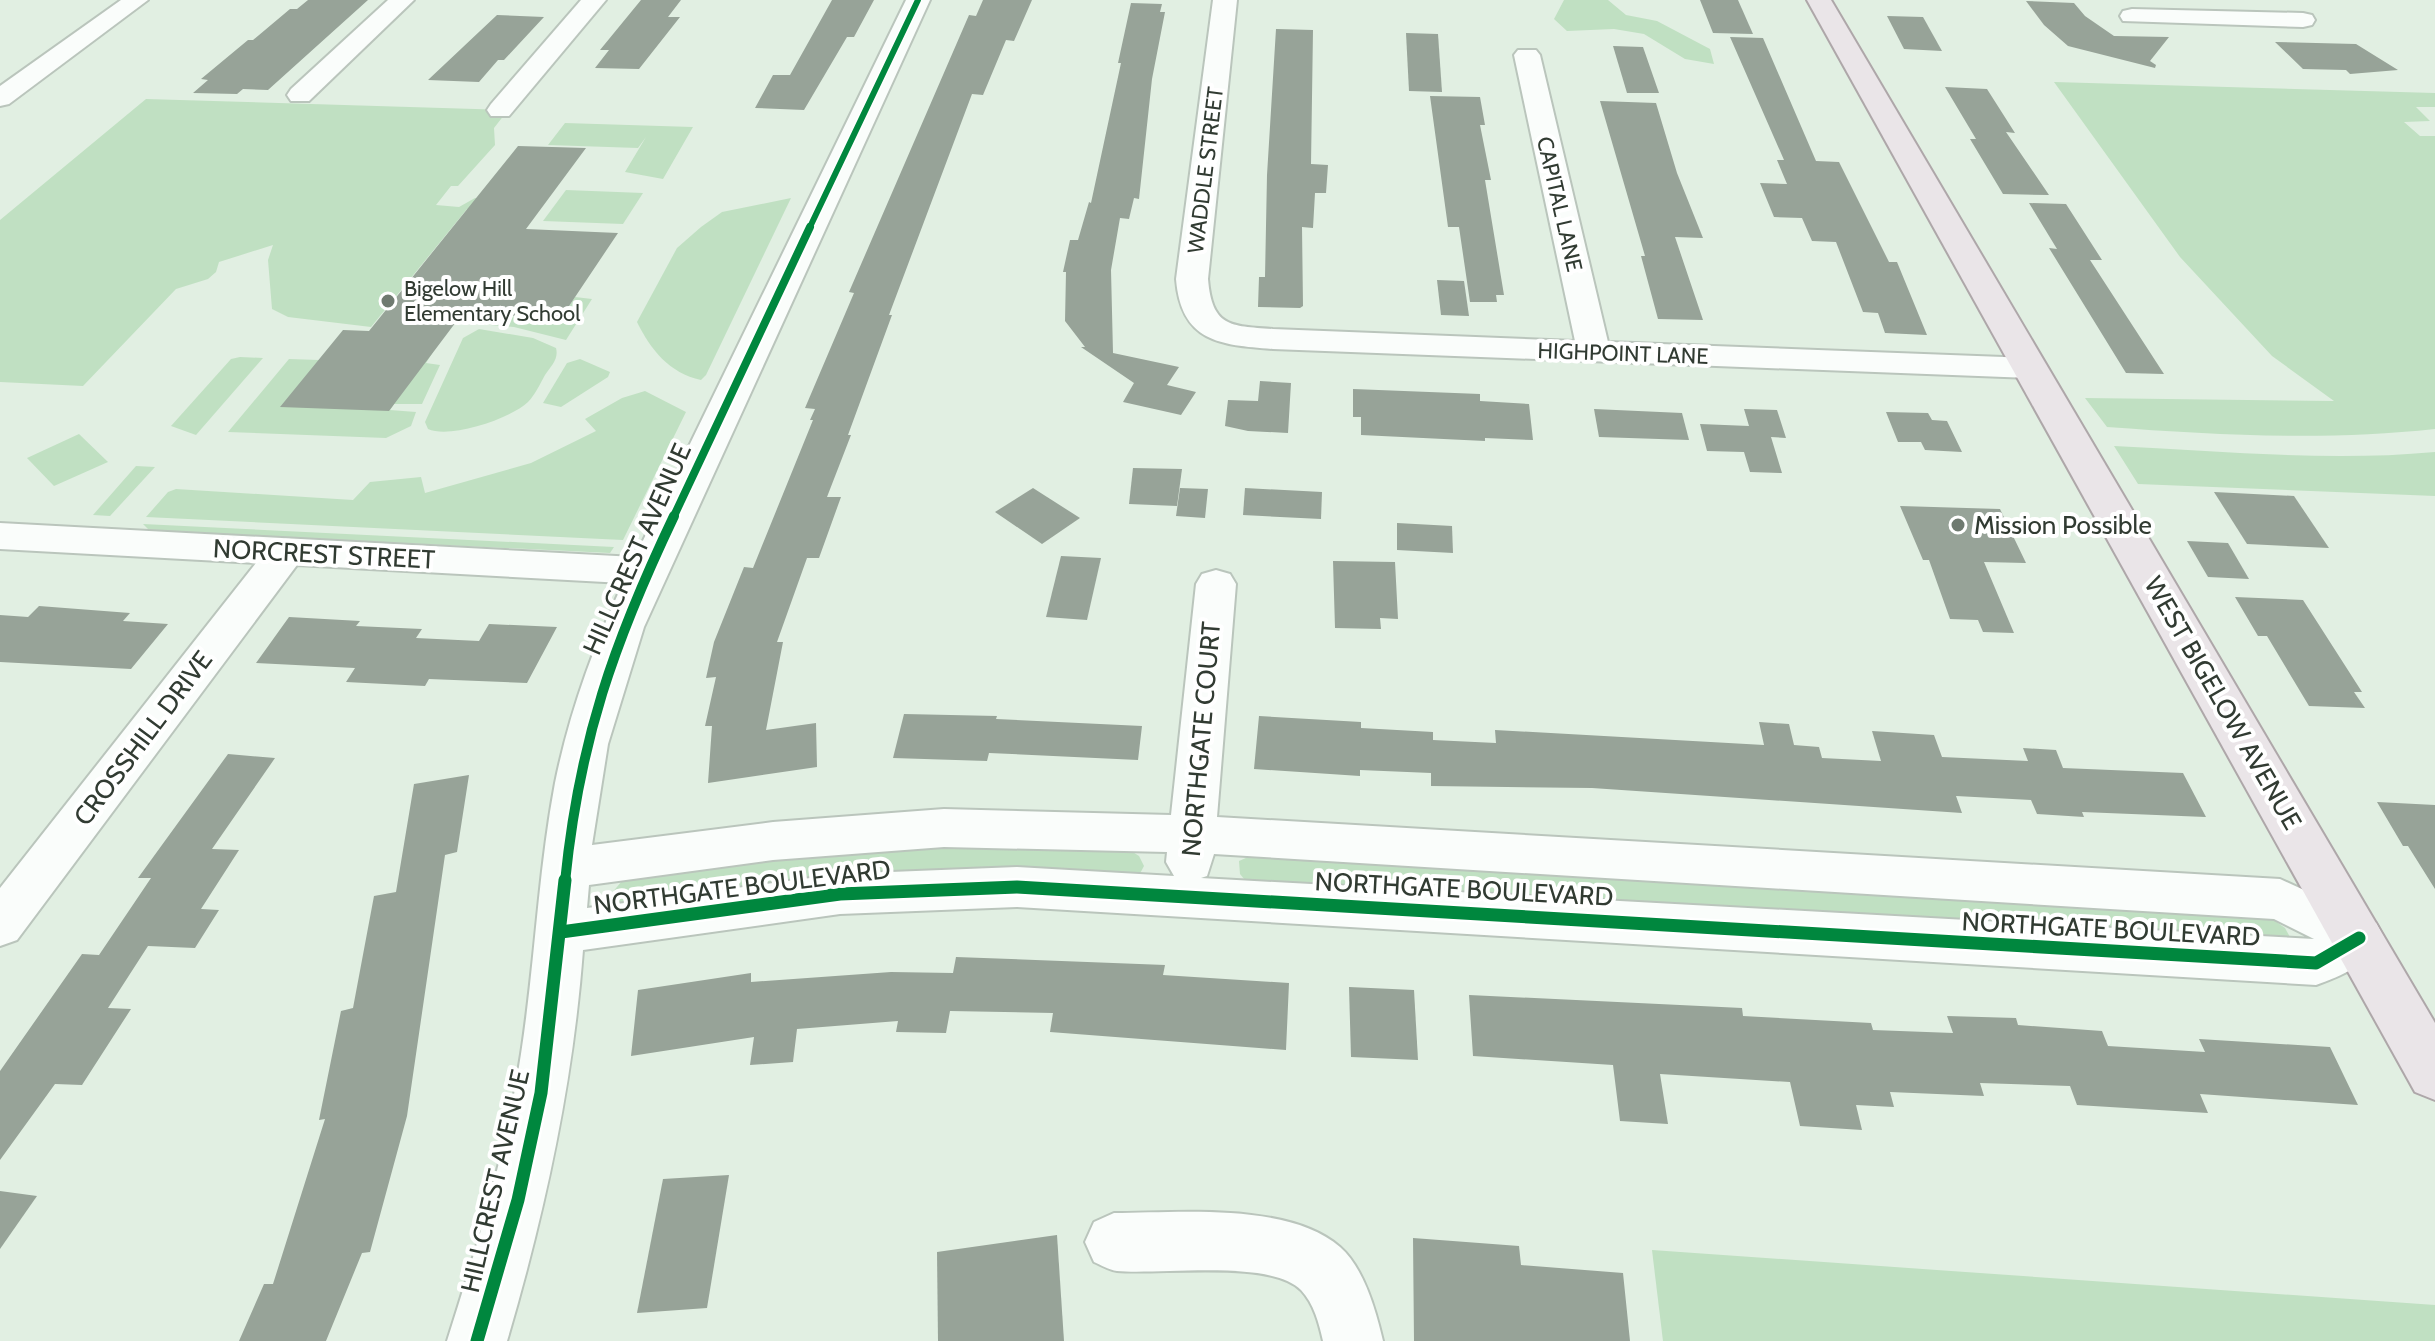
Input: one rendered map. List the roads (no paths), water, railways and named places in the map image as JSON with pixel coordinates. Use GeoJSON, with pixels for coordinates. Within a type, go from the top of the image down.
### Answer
{"type":"FeatureCollection","features":[{"type":"Feature","properties":{"kind":"main road","name":"WEST BIGELOW AVENUE"},"geometry":{"type":"LineString","coordinates":[[1819,0],[2435,1074]]}},
{"type":"Feature","properties":{"kind":"street"},"geometry":{"type":"LineString","coordinates":[[0,98],[136,0]]}},
{"type":"Feature","properties":{"kind":"street"},"geometry":{"type":"LineString","coordinates":[[300,95],[402,0]]}},
{"type":"Feature","properties":{"kind":"street"},"geometry":{"type":"LineString","coordinates":[[500,110],[594,0]]}},
{"type":"Feature","properties":{"kind":"street","name":"HILLCREST AVENUE"},"geometry":{"type":"LineString","coordinates":[[477,1341],[506,1247],[531,1147],[547,1056],[574,807],[602,685],[648,571],[918,0]]}},
{"type":"Feature","properties":{"kind":"street","name":"WADDLE STREET"},"geometry":{"type":"LineString","coordinates":[[1216,329],[1202,321],[1195,311],[1192,279],[1225,0]]}},
{"type":"Feature","properties":{"kind":"street"},"geometry":{"type":"LineString","coordinates":[[2198,0],[2216,18]]}},
{"type":"Feature","properties":{"kind":"street"},"geometry":{"type":"LineString","coordinates":[[2132,16],[2303,20]]}},
{"type":"Feature","properties":{"kind":"street","name":"CAPITAL LANE"},"geometry":{"type":"LineString","coordinates":[[1527,55],[1594,353]]}},
{"type":"Feature","properties":{"kind":"street","name":"HIGHPOINT LANE"},"geometry":{"type":"LineString","coordinates":[[1216,329],[1233,335],[1273,339],[2030,368]]}},
{"type":"Feature","properties":{"kind":"street","name":"NORCREST STREET"},"geometry":{"type":"LineString","coordinates":[[0,536],[648,571]]}},
{"type":"Feature","properties":{"kind":"street","name":"CROSSHILL DRIVE"},"geometry":{"type":"LineString","coordinates":[[0,925],[286,552]]}},
{"type":"Feature","properties":{"kind":"street","name":"NORTHGATE COURT"},"geometry":{"type":"LineString","coordinates":[[1187,894],[1216,584]]}},
{"type":"Feature","properties":{"kind":"street","name":"NORTHGATE BOULEVARD"},"geometry":{"type":"LineString","coordinates":[[568,868],[773,841],[944,828],[1028,827],[1193,834],[2280,899],[2359,938]]}},
{"type":"Feature","properties":{"kind":"street","name":"NORTHGATE BOULEVARD"},"geometry":{"type":"LineString","coordinates":[[561,932],[751,904],[929,888],[1017,887],[1187,894],[2316,963],[2359,938]]}},
{"type":"Feature","properties":{"kind":"street"},"geometry":{"type":"LineString","coordinates":[[1114,1242],[1253,1245],[1288,1250],[1319,1266],[1340,1296],[1353,1341]]}},
{"type":"Feature","properties":{"kind":"place","name":"Bigelow Hill Elementary School"},"geometry":{"type":"Point","coordinates":[388,301]}},
{"type":"Feature","properties":{"kind":"place","name":"Mission Possible"},"geometry":{"type":"Point","coordinates":[1958,525]}}]}
